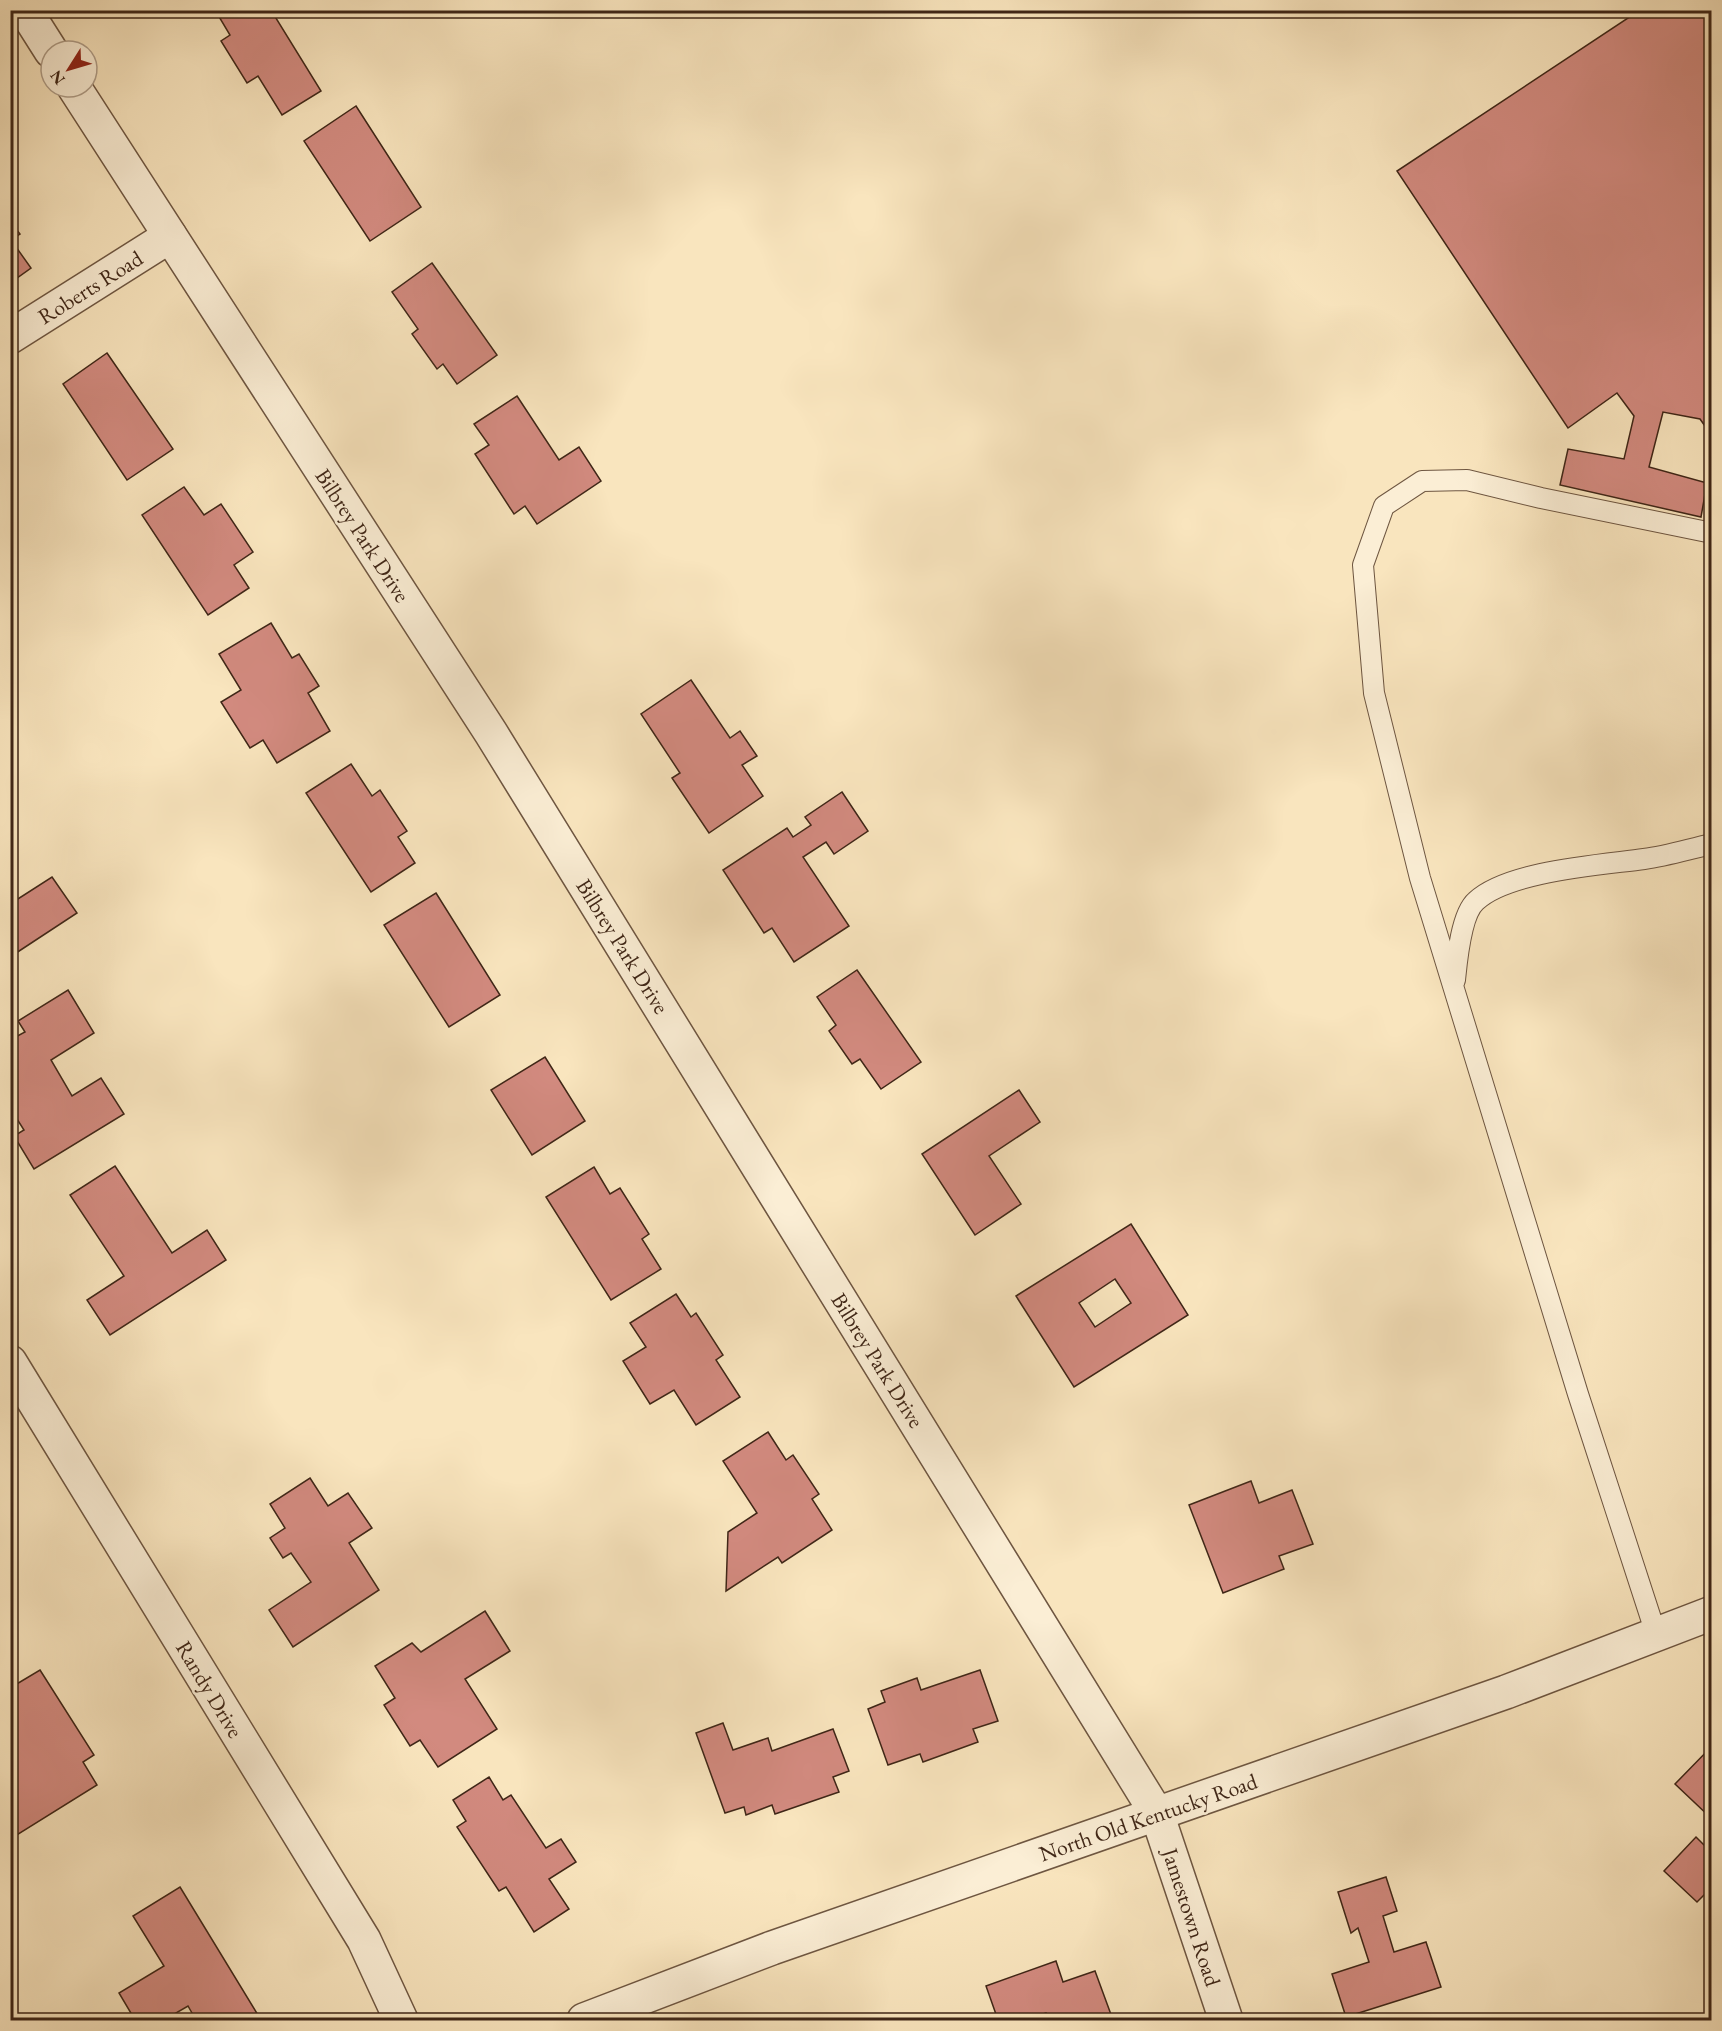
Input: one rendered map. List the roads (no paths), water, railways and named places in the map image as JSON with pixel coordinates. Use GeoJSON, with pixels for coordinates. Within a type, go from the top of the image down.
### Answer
{"type":"FeatureCollection","features":[{"type":"Feature","properties":{"kind":"street"},"geometry":{"type":"LineString","coordinates":[[25,10],[43,39]]}},
{"type":"Feature","properties":{"kind":"street","name":"Bilbrey Park Drive"},"geometry":{"type":"LineString","coordinates":[[82,99],[491,733],[1157,1814]]}},
{"type":"Feature","properties":{"kind":"street","name":"Roberts Road"},"geometry":{"type":"LineString","coordinates":[[10,337],[170,237]]}},
{"type":"Feature","properties":{"kind":"street","name":"Randy Drive"},"geometry":{"type":"LineString","coordinates":[[10,1362],[364,1940],[401,2020]]}},
{"type":"Feature","properties":{"kind":"street","name":"North Old Kentucky Road"},"geometry":{"type":"LineString","coordinates":[[584,2020],[772,1948],[1506,1692],[1712,1612]]}},
{"type":"Feature","properties":{"kind":"street","name":"Jamestown Road"},"geometry":{"type":"LineString","coordinates":[[1157,1814],[1226,2020]]}},
{"type":"Feature","properties":{"kind":"lane"},"geometry":{"type":"LineString","coordinates":[[1656,1634],[1578,1394],[1420,878],[1374,693],[1363,565],[1384,506],[1422,481],[1467,480],[1553,501],[1712,533]]}},
{"type":"Feature","properties":{"kind":"lane"},"geometry":{"type":"LineString","coordinates":[[1454,987],[1461,933],[1474,902],[1501,885],[1562,870],[1647,859],[1712,844]]}}]}
